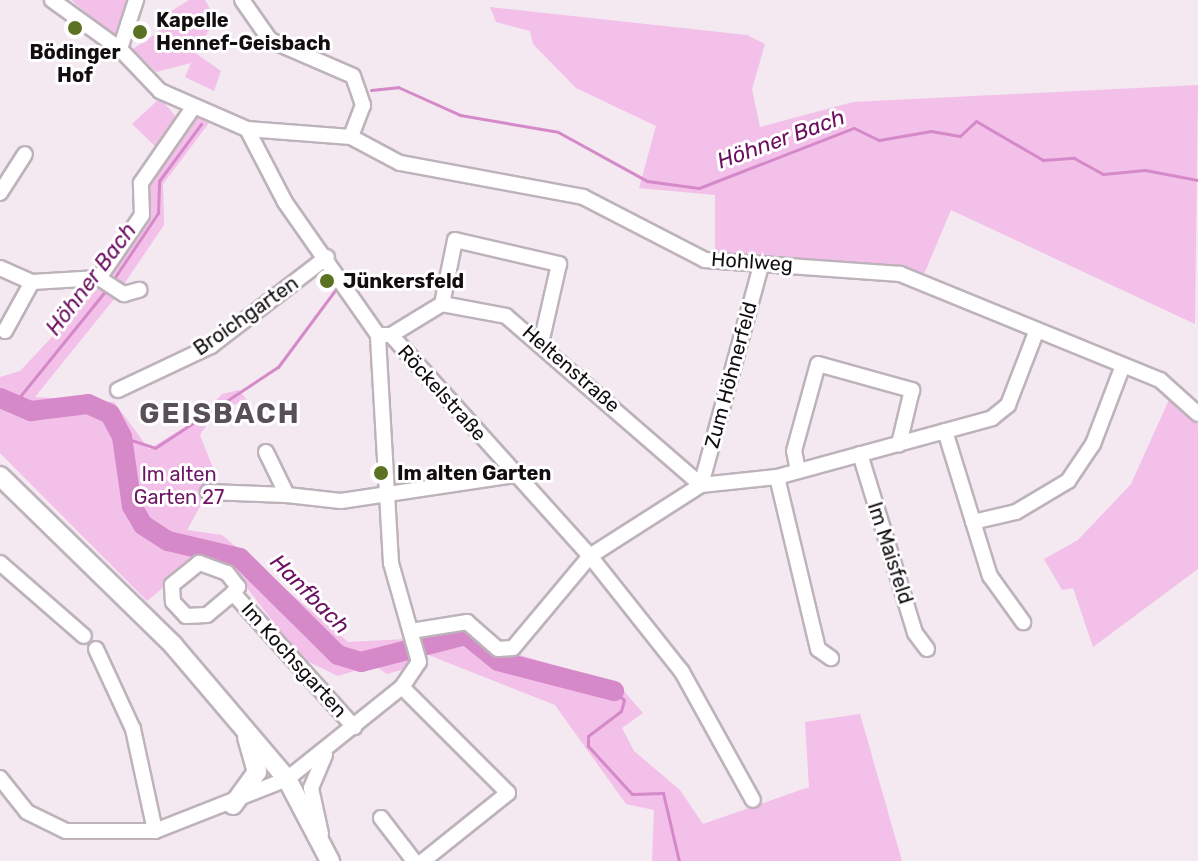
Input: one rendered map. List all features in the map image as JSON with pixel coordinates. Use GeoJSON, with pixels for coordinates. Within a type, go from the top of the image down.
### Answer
{"type":"FeatureCollection","features":[{"type":"Feature","properties":{"kind":"main road"},"geometry":{"type":"LineString","coordinates":[[0,476],[127,594],[240,724],[287,779],[328,856]]}},
{"type":"Feature","properties":{"kind":"main road"},"geometry":{"type":"LineString","coordinates":[[233,805],[257,772],[240,724]]}},
{"type":"Feature","properties":{"kind":"street","name":"Hohlweg"},"geometry":{"type":"LineString","coordinates":[[52,0],[120,49],[160,91],[192,109],[247,129],[351,137],[400,163],[583,197],[705,260],[882,269],[1177,389],[1198,414]]}},
{"type":"Feature","properties":{"kind":"street"},"geometry":{"type":"LineString","coordinates":[[120,49],[136,0]]}},
{"type":"Feature","properties":{"kind":"street"},"geometry":{"type":"LineString","coordinates":[[242,0],[270,40],[353,76],[363,105],[351,137]]}},
{"type":"Feature","properties":{"kind":"street"},"geometry":{"type":"LineString","coordinates":[[107,283],[142,215],[141,183],[192,109]]}},
{"type":"Feature","properties":{"kind":"street","name":"Röckelstraße"},"geometry":{"type":"LineString","coordinates":[[247,129],[285,202],[385,335],[590,556],[713,718],[753,800]]}},
{"type":"Feature","properties":{"kind":"street"},"geometry":{"type":"LineString","coordinates":[[0,193],[25,154]]}},
{"type":"Feature","properties":{"kind":"street"},"geometry":{"type":"LineString","coordinates":[[0,778],[27,812],[66,831],[155,831],[233,805],[287,779],[354,727],[415,674],[414,640],[391,563],[385,498],[385,335],[442,304],[455,240],[559,264],[542,339]]}},
{"type":"Feature","properties":{"kind":"street","name":"Broichgarten"},"geometry":{"type":"LineString","coordinates":[[118,390],[211,346],[327,257]]}},
{"type":"Feature","properties":{"kind":"street","name":"Zum Höhnerfeld"},"geometry":{"type":"LineString","coordinates":[[701,485],[761,265]]}},
{"type":"Feature","properties":{"kind":"street"},"geometry":{"type":"LineString","coordinates":[[0,268],[32,282],[107,283],[139,290]]}},
{"type":"Feature","properties":{"kind":"street"},"geometry":{"type":"LineString","coordinates":[[5,331],[32,282]]}},
{"type":"Feature","properties":{"kind":"street","name":"Heltenstraße"},"geometry":{"type":"LineString","coordinates":[[442,304],[506,316],[542,339],[701,485]]}},
{"type":"Feature","properties":{"kind":"street"},"geometry":{"type":"LineString","coordinates":[[414,640],[467,622],[498,649],[513,648],[590,556],[701,485],[777,477],[1001,413],[1037,330]]}},
{"type":"Feature","properties":{"kind":"street"},"geometry":{"type":"LineString","coordinates":[[798,471],[794,451],[818,364],[912,390],[899,444]]}},
{"type":"Feature","properties":{"kind":"street"},"geometry":{"type":"LineString","coordinates":[[973,522],[1016,512],[1068,481],[1093,444],[1122,368]]}},
{"type":"Feature","properties":{"kind":"street"},"geometry":{"type":"LineString","coordinates":[[945,431],[990,576],[1023,622]]}},
{"type":"Feature","properties":{"kind":"street"},"geometry":{"type":"LineString","coordinates":[[266,452],[287,495]]}},
{"type":"Feature","properties":{"kind":"street","name":"Im Maisfeld"},"geometry":{"type":"LineString","coordinates":[[860,454],[915,633],[927,649]]}},
{"type":"Feature","properties":{"kind":"street"},"geometry":{"type":"LineString","coordinates":[[208,492],[385,498],[516,475]]}},
{"type":"Feature","properties":{"kind":"street"},"geometry":{"type":"LineString","coordinates":[[777,477],[818,649],[831,658]]}},
{"type":"Feature","properties":{"kind":"street"},"geometry":{"type":"LineString","coordinates":[[0,563],[84,636]]}},
{"type":"Feature","properties":{"kind":"street","name":"Im Kochsgarten"},"geometry":{"type":"LineString","coordinates":[[199,563],[227,573],[238,587],[233,593],[207,615],[186,616],[173,602],[172,585],[199,563]]}},
{"type":"Feature","properties":{"kind":"street","name":"Im Kochsgarten"},"geometry":{"type":"LineString","coordinates":[[233,593],[354,727]]}},
{"type":"Feature","properties":{"kind":"street"},"geometry":{"type":"LineString","coordinates":[[96,649],[133,729],[155,831]]}},
{"type":"Feature","properties":{"kind":"street"},"geometry":{"type":"LineString","coordinates":[[402,687],[508,793],[423,861]]}},
{"type":"Feature","properties":{"kind":"street"},"geometry":{"type":"LineString","coordinates":[[328,856],[311,788],[329,747]]}},
{"type":"Feature","properties":{"kind":"street"},"geometry":{"type":"LineString","coordinates":[[381,818],[414,861]]}},
{"type":"Feature","properties":{"kind":"green space"},"geometry":{"type":"Polygon","coordinates":[[[71,0],[128,0],[118,39],[71,0]]]}},
{"type":"Feature","properties":{"kind":"green space"},"geometry":{"type":"Polygon","coordinates":[[[189,0],[205,0],[216,20],[194,52],[221,71],[214,91],[185,77],[191,63],[156,72],[133,49],[170,24],[170,12],[189,0]]]}},
{"type":"Feature","properties":{"kind":"green space"},"geometry":{"type":"Polygon","coordinates":[[[490,7],[747,35],[765,44],[752,89],[760,127],[853,102],[1198,85],[1195,324],[951,210],[922,279],[715,255],[715,195],[639,188],[656,126],[576,88],[533,44],[530,31],[496,22],[490,7]]]}},
{"type":"Feature","properties":{"kind":"green space"},"geometry":{"type":"Polygon","coordinates":[[[160,98],[178,119],[158,149],[132,124],[160,98]]]}},
{"type":"Feature","properties":{"kind":"green space"},"geometry":{"type":"Polygon","coordinates":[[[196,117],[209,123],[163,184],[164,225],[124,284],[110,272],[150,215],[150,187],[196,117]]]}},
{"type":"Feature","properties":{"kind":"green space","name":"Im alten Garten 27"},"geometry":{"type":"Polygon","coordinates":[[[99,287],[114,299],[35,397],[114,402],[149,449],[198,419],[222,394],[239,390],[247,400],[216,411],[200,435],[221,489],[208,492],[187,530],[222,535],[348,642],[407,639],[412,667],[387,674],[374,665],[338,676],[301,658],[234,571],[200,557],[147,601],[0,453],[0,377],[20,371],[99,287]]]}},
{"type":"Feature","properties":{"kind":"green space"},"geometry":{"type":"Polygon","coordinates":[[[1172,393],[1198,425],[1198,569],[1093,647],[1073,588],[1062,590],[1044,559],[1078,540],[1131,484],[1172,393]]]}},
{"type":"Feature","properties":{"kind":"green space"},"geometry":{"type":"Polygon","coordinates":[[[458,629],[492,647],[617,683],[643,713],[622,728],[634,751],[680,790],[703,824],[809,787],[805,722],[860,714],[902,861],[652,861],[654,810],[626,804],[555,705],[426,654],[421,638],[458,629]]]}},
{"type":"Feature","properties":{"kind":"waterway","name":"Höhner Bach"},"geometry":{"type":"LineString","coordinates":[[371,90],[398,87],[460,115],[558,132],[647,181],[699,188],[854,128],[879,140],[931,131],[960,136],[976,121],[1043,160],[1074,158],[1103,174],[1145,170],[1198,180]]}},
{"type":"Feature","properties":{"kind":"waterway","name":"Höhner Bach"},"geometry":{"type":"LineString","coordinates":[[113,280],[158,213],[159,181],[201,124]]}},
{"type":"Feature","properties":{"kind":"waterway","name":"Höhner Bach"},"geometry":{"type":"LineString","coordinates":[[122,437],[155,448],[278,367],[339,285]]}},
{"type":"Feature","properties":{"kind":"waterway","name":"Höhner Bach"},"geometry":{"type":"LineString","coordinates":[[13,405],[106,290]]}},
{"type":"Feature","properties":{"kind":"waterway","name":"Hanfbach"},"geometry":{"type":"LineString","coordinates":[[0,398],[31,411],[88,404],[110,414],[122,437],[132,506],[143,525],[168,541],[240,558],[338,655],[361,662],[466,635],[498,661],[614,691]]}},
{"type":"Feature","properties":{"kind":"waterway","name":"Hanfbach"},"geometry":{"type":"LineString","coordinates":[[614,691],[624,700],[621,711],[588,736],[588,746],[632,794],[663,793],[679,861]]}},
{"type":"Feature","properties":{"kind":"place","name":"Bödinger Hof"},"geometry":{"type":"Point","coordinates":[75,28]}},
{"type":"Feature","properties":{"kind":"place","name":"Kapelle Hennef-Geisbach"},"geometry":{"type":"Point","coordinates":[140,32]}},
{"type":"Feature","properties":{"kind":"place","name":"Jünkersfeld"},"geometry":{"type":"Point","coordinates":[327,281]}},
{"type":"Feature","properties":{"kind":"place","name":"Im alten Garten"},"geometry":{"type":"Point","coordinates":[381,473]}},
{"type":"Feature","properties":{"kind":"district","name":"GEISBACH"},"geometry":{"type":"Point","coordinates":[220,414]}}]}
